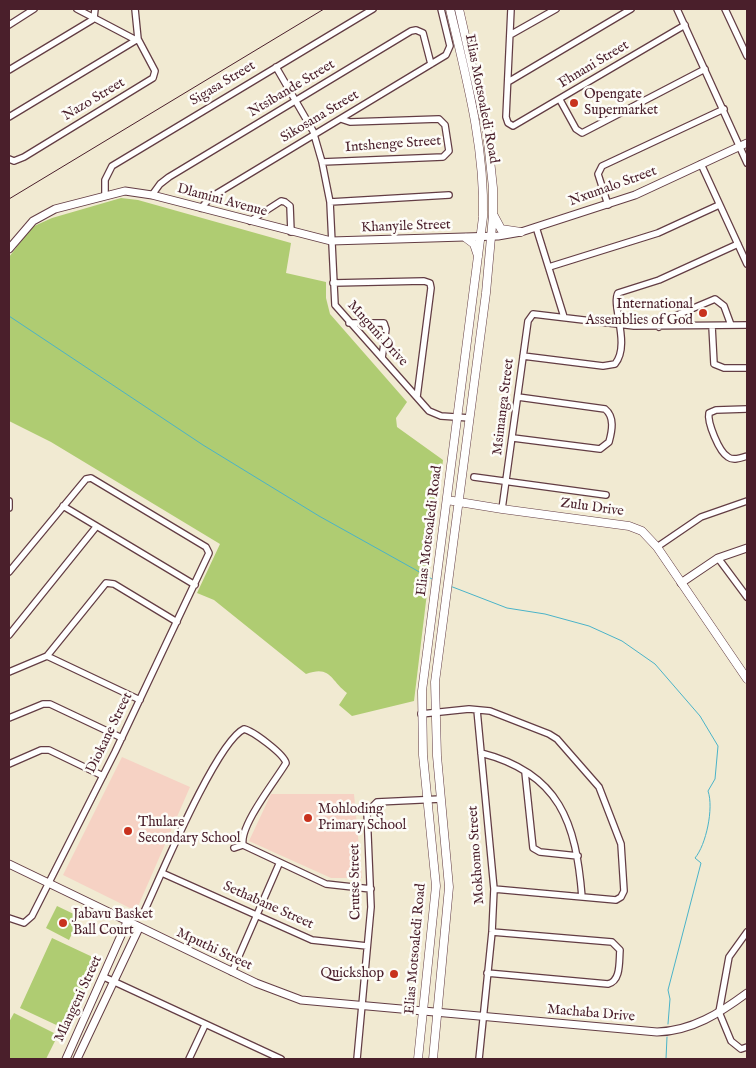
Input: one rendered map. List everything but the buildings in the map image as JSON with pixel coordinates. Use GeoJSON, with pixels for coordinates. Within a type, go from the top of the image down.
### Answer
{"type":"FeatureCollection","features":[{"type":"Feature","properties":{"kind":"main road","name":"Elias Motsoaledi Road"},"geometry":{"type":"LineString","coordinates":[[418,1059],[436,886],[421,714],[423,676],[482,236],[484,188],[480,144],[450,9]]}},
{"type":"Feature","properties":{"kind":"main road","name":"Elias Motsoaledi Road"},"geometry":{"type":"LineString","coordinates":[[433,1059],[449,887],[440,799],[435,682],[492,236],[494,188],[487,132],[459,9]]}},
{"type":"Feature","properties":{"kind":"main road"},"geometry":{"type":"LineString","coordinates":[[493,215],[501,229],[521,232]]}},
{"type":"Feature","properties":{"kind":"main road"},"geometry":{"type":"LineString","coordinates":[[466,238],[474,244],[479,258]]}},
{"type":"Feature","properties":{"kind":"main road","name":"Zulu Drive"},"geometry":{"type":"LineString","coordinates":[[447,500],[502,510],[629,526],[642,531],[658,547],[747,679]]}},
{"type":"Feature","properties":{"kind":"street"},"geometry":{"type":"LineString","coordinates":[[9,25],[34,9]]}},
{"type":"Feature","properties":{"kind":"street"},"geometry":{"type":"LineString","coordinates":[[77,9],[137,40]]}},
{"type":"Feature","properties":{"kind":"street"},"geometry":{"type":"LineString","coordinates":[[94,18],[95,9]]}},
{"type":"Feature","properties":{"kind":"street"},"geometry":{"type":"LineString","coordinates":[[135,9],[137,40]]}},
{"type":"Feature","properties":{"kind":"street","name":"Sigasa Street"},"geometry":{"type":"LineString","coordinates":[[105,194],[105,180],[112,166],[373,9]]}},
{"type":"Feature","properties":{"kind":"street","name":"Sikosana Street"},"geometry":{"type":"LineString","coordinates":[[201,208],[211,197],[446,55],[450,46],[441,9]]}},
{"type":"Feature","properties":{"kind":"street"},"geometry":{"type":"LineString","coordinates":[[508,82],[511,9]]}},
{"type":"Feature","properties":{"kind":"street"},"geometry":{"type":"LineString","coordinates":[[510,35],[556,9]]}},
{"type":"Feature","properties":{"kind":"street"},"geometry":{"type":"LineString","coordinates":[[508,82],[631,9]]}},
{"type":"Feature","properties":{"kind":"street"},"geometry":{"type":"LineString","coordinates":[[677,9],[724,109],[744,144],[747,164]]}},
{"type":"Feature","properties":{"kind":"street"},"geometry":{"type":"LineString","coordinates":[[725,9],[747,56]]}},
{"type":"Feature","properties":{"kind":"street"},"geometry":{"type":"LineString","coordinates":[[9,70],[94,18]]}},
{"type":"Feature","properties":{"kind":"street","name":"Fhnani Street"},"geometry":{"type":"LineString","coordinates":[[508,82],[507,120],[511,125],[516,126],[685,25]]}},
{"type":"Feature","properties":{"kind":"street","name":"Ntsibande Street"},"geometry":{"type":"LineString","coordinates":[[152,195],[163,181],[414,30],[420,31],[425,36],[431,64]]}},
{"type":"Feature","properties":{"kind":"street"},"geometry":{"type":"LineString","coordinates":[[9,117],[137,40]]}},
{"type":"Feature","properties":{"kind":"street","name":"Nazo Street"},"geometry":{"type":"LineString","coordinates":[[9,159],[14,161],[24,157],[154,78],[156,71],[137,40]]}},
{"type":"Feature","properties":{"kind":"street","name":"Mnguni Drive"},"geometry":{"type":"LineString","coordinates":[[276,68],[315,135],[322,162],[330,202],[335,305],[349,323],[434,414],[470,418]]}},
{"type":"Feature","properties":{"kind":"street"},"geometry":{"type":"LineString","coordinates":[[560,100],[576,130],[582,133],[705,69]]}},
{"type":"Feature","properties":{"kind":"street"},"geometry":{"type":"LineString","coordinates":[[608,205],[598,174],[602,166],[724,109]]}},
{"type":"Feature","properties":{"kind":"street","name":"Intshenge Street"},"geometry":{"type":"LineString","coordinates":[[322,162],[443,157],[449,151],[445,125],[438,119],[353,122],[340,119]]}},
{"type":"Feature","properties":{"kind":"street","name":"Nxumalo Street"},"geometry":{"type":"LineString","coordinates":[[482,236],[521,232],[608,205],[644,191],[744,144]]}},
{"type":"Feature","properties":{"kind":"street"},"geometry":{"type":"LineString","coordinates":[[701,164],[747,264]]}},
{"type":"Feature","properties":{"kind":"street","name":"Dlamini Avenue"},"geometry":{"type":"LineString","coordinates":[[9,249],[28,226],[42,215],[55,209],[105,194],[124,191],[152,195],[331,241]]}},
{"type":"Feature","properties":{"kind":"street"},"geometry":{"type":"LineString","coordinates":[[330,202],[449,195]]}},
{"type":"Feature","properties":{"kind":"street"},"geometry":{"type":"LineString","coordinates":[[250,221],[280,201],[285,202],[290,206],[291,232]]}},
{"type":"Feature","properties":{"kind":"street"},"geometry":{"type":"LineString","coordinates":[[549,267],[658,233],[719,205]]}},
{"type":"Feature","properties":{"kind":"street"},"geometry":{"type":"LineString","coordinates":[[536,227],[564,317],[622,325],[659,327],[747,325]]}},
{"type":"Feature","properties":{"kind":"street","name":"Khanyile Street"},"geometry":{"type":"LineString","coordinates":[[331,241],[482,236]]}},
{"type":"Feature","properties":{"kind":"street"},"geometry":{"type":"LineString","coordinates":[[523,356],[610,366],[618,360],[622,325],[616,298],[620,292],[659,280],[738,244]]}},
{"type":"Feature","properties":{"kind":"street"},"geometry":{"type":"LineString","coordinates":[[333,284],[424,281],[430,283],[431,288],[417,397]]}},
{"type":"Feature","properties":{"kind":"street"},"geometry":{"type":"LineString","coordinates":[[659,327],[677,315],[715,299],[724,306],[731,325]]}},
{"type":"Feature","properties":{"kind":"street","name":"Msimanga Street"},"geometry":{"type":"LineString","coordinates":[[502,510],[528,321],[533,314],[564,317]]}},
{"type":"Feature","properties":{"kind":"street"},"geometry":{"type":"LineString","coordinates":[[349,323],[384,323],[386,329],[382,358]]}},
{"type":"Feature","properties":{"kind":"street"},"geometry":{"type":"LineString","coordinates":[[712,326],[714,364],[724,368],[747,368]]}},
{"type":"Feature","properties":{"kind":"street"},"geometry":{"type":"LineString","coordinates":[[513,438],[600,449],[609,442],[612,421],[611,415],[605,409],[518,397]]}},
{"type":"Feature","properties":{"kind":"street"},"geometry":{"type":"LineString","coordinates":[[747,409],[712,411],[708,417],[722,452],[729,458],[747,456]]}},
{"type":"Feature","properties":{"kind":"street","name":"Zulu Drive"},"geometry":{"type":"LineString","coordinates":[[474,477],[606,494]]}},
{"type":"Feature","properties":{"kind":"street","name":"Diokane Street"},"geometry":{"type":"LineString","coordinates":[[9,918],[21,923],[29,920],[122,738],[209,555],[206,547],[93,478],[86,479],[63,506]]}},
{"type":"Feature","properties":{"kind":"street"},"geometry":{"type":"LineString","coordinates":[[9,501],[9,508]]}},
{"type":"Feature","properties":{"kind":"street"},"geometry":{"type":"LineString","coordinates":[[658,547],[701,517],[747,501]]}},
{"type":"Feature","properties":{"kind":"street"},"geometry":{"type":"LineString","coordinates":[[9,572],[63,506],[195,585]]}},
{"type":"Feature","properties":{"kind":"street"},"geometry":{"type":"LineString","coordinates":[[9,635],[96,527]]}},
{"type":"Feature","properties":{"kind":"street"},"geometry":{"type":"LineString","coordinates":[[681,583],[718,558],[747,548]]}},
{"type":"Feature","properties":{"kind":"street"},"geometry":{"type":"LineString","coordinates":[[718,558],[747,596]]}},
{"type":"Feature","properties":{"kind":"street"},"geometry":{"type":"LineString","coordinates":[[9,672],[47,656],[106,583],[114,584],[177,622]]}},
{"type":"Feature","properties":{"kind":"street"},"geometry":{"type":"LineString","coordinates":[[47,656],[140,700]]}},
{"type":"Feature","properties":{"kind":"street"},"geometry":{"type":"LineString","coordinates":[[9,718],[43,704],[50,704],[122,738]]}},
{"type":"Feature","properties":{"kind":"street"},"geometry":{"type":"LineString","coordinates":[[421,714],[477,710],[498,713],[549,734],[565,746],[600,788],[621,844],[624,891],[621,897],[616,900],[494,889]]}},
{"type":"Feature","properties":{"kind":"street","name":"Mokhomo Street"},"geometry":{"type":"LineString","coordinates":[[477,710],[494,889],[492,932],[479,1059]]}},
{"type":"Feature","properties":{"kind":"street"},"geometry":{"type":"LineString","coordinates":[[143,914],[213,766],[239,732],[246,729],[284,757],[286,763],[260,801],[243,835],[243,845]]}},
{"type":"Feature","properties":{"kind":"street"},"geometry":{"type":"LineString","coordinates":[[9,764],[41,750],[49,750],[103,776]]}},
{"type":"Feature","properties":{"kind":"street"},"geometry":{"type":"LineString","coordinates":[[481,753],[504,760],[525,772],[547,789],[565,813],[575,840],[582,897]]}},
{"type":"Feature","properties":{"kind":"street"},"geometry":{"type":"LineString","coordinates":[[525,772],[533,848],[540,852],[578,856]]}},
{"type":"Feature","properties":{"kind":"street","name":"Crutse Street"},"geometry":{"type":"LineString","coordinates":[[357,1059],[371,889],[367,812],[377,802],[440,799]]}},
{"type":"Feature","properties":{"kind":"street"},"geometry":{"type":"LineString","coordinates":[[234,848],[243,845],[279,864],[326,884],[371,889]]}},
{"type":"Feature","properties":{"kind":"street","name":"Mputhi Street"},"geometry":{"type":"LineString","coordinates":[[9,864],[232,972],[301,1000],[423,1012]]}},
{"type":"Feature","properties":{"kind":"street"},"geometry":{"type":"LineString","coordinates":[[232,972],[279,864]]}},
{"type":"Feature","properties":{"kind":"street","name":"Sethabane Street"},"geometry":{"type":"LineString","coordinates":[[162,873],[312,940],[367,946]]}},
{"type":"Feature","properties":{"kind":"street","name":"Mlangeni Street"},"geometry":{"type":"LineString","coordinates":[[66,1059],[128,922]]}},
{"type":"Feature","properties":{"kind":"street","name":"Mlangeni Street"},"geometry":{"type":"LineString","coordinates":[[77,1059],[139,928]]}},
{"type":"Feature","properties":{"kind":"street"},"geometry":{"type":"LineString","coordinates":[[487,974],[611,984],[617,977],[620,950],[612,942],[492,932]]}},
{"type":"Feature","properties":{"kind":"street"},"geometry":{"type":"LineString","coordinates":[[747,932],[729,957],[719,1012],[735,1046],[741,1049],[747,1047]]}},
{"type":"Feature","properties":{"kind":"street"},"geometry":{"type":"LineString","coordinates":[[104,976],[281,1059]]}},
{"type":"Feature","properties":{"kind":"street","name":"Machaba Drive"},"geometry":{"type":"LineString","coordinates":[[423,1012],[666,1032],[686,1028],[719,1012],[747,993]]}},
{"type":"Feature","properties":{"kind":"street"},"geometry":{"type":"LineString","coordinates":[[189,1059],[205,1025]]}},
{"type":"Feature","properties":{"kind":"shaded area","name":"Thulare Secondary School"},"geometry":{"type":"Polygon","coordinates":[[[122,757],[190,787],[136,911],[63,875],[122,757]]]}},
{"type":"Feature","properties":{"kind":"shaded area","name":"Mohloding Primary School"},"geometry":{"type":"Polygon","coordinates":[[[271,794],[354,794],[362,878],[331,878],[249,841],[271,794]]]}},
{"type":"Feature","properties":{"kind":"green space"},"geometry":{"type":"Polygon","coordinates":[[[121,198],[138,200],[291,243],[286,273],[326,282],[326,298],[330,314],[407,402],[396,418],[397,427],[443,460],[414,701],[352,716],[339,705],[347,693],[330,675],[321,671],[306,674],[214,600],[197,593],[220,544],[51,442],[9,421],[9,257],[32,227],[52,218],[121,198]]]}},
{"type":"Feature","properties":{"kind":"green space","name":"Jabavu Basket Ball Court"},"geometry":{"type":"Polygon","coordinates":[[[57,906],[80,917],[69,940],[46,928],[57,906]]]}},
{"type":"Feature","properties":{"kind":"green space"},"geometry":{"type":"Polygon","coordinates":[[[52,938],[99,960],[67,1030],[20,1008],[52,938]]]}},
{"type":"Feature","properties":{"kind":"green space"},"geometry":{"type":"Polygon","coordinates":[[[14,1013],[58,1035],[46,1059],[9,1059],[9,1022],[14,1013]]]}},
{"type":"Feature","properties":{"kind":"waterway"},"geometry":{"type":"LineString","coordinates":[[9,316],[203,445],[319,516],[432,579]]}},
{"type":"Feature","properties":{"kind":"waterway"},"geometry":{"type":"LineString","coordinates":[[450,586],[507,608],[545,614],[589,626],[622,641],[655,664],[700,716],[718,746],[715,779],[708,791],[710,807],[706,836],[695,858],[701,863],[668,990],[670,999],[668,1024]]}},
{"type":"Feature","properties":{"kind":"waterway"},"geometry":{"type":"LineString","coordinates":[[666,1059],[667,1037]]}},
{"type":"Feature","properties":{"kind":"railway"},"geometry":{"type":"LineString","coordinates":[[9,199],[324,9]]}},
{"type":"Feature","properties":{"kind":"place","name":"Opengate Supermarket"},"geometry":{"type":"Point","coordinates":[574,103]}},
{"type":"Feature","properties":{"kind":"place","name":"International Assemblies of God"},"geometry":{"type":"Point","coordinates":[703,313]}},
{"type":"Feature","properties":{"kind":"place","name":"Mohloding Primary School"},"geometry":{"type":"Point","coordinates":[308,818]}},
{"type":"Feature","properties":{"kind":"place","name":"Thulare Secondary School"},"geometry":{"type":"Point","coordinates":[128,831]}},
{"type":"Feature","properties":{"kind":"place","name":"Jabavu Basket Ball Court"},"geometry":{"type":"Point","coordinates":[63,923]}},
{"type":"Feature","properties":{"kind":"place","name":"Quickshop"},"geometry":{"type":"Point","coordinates":[394,974]}}]}
